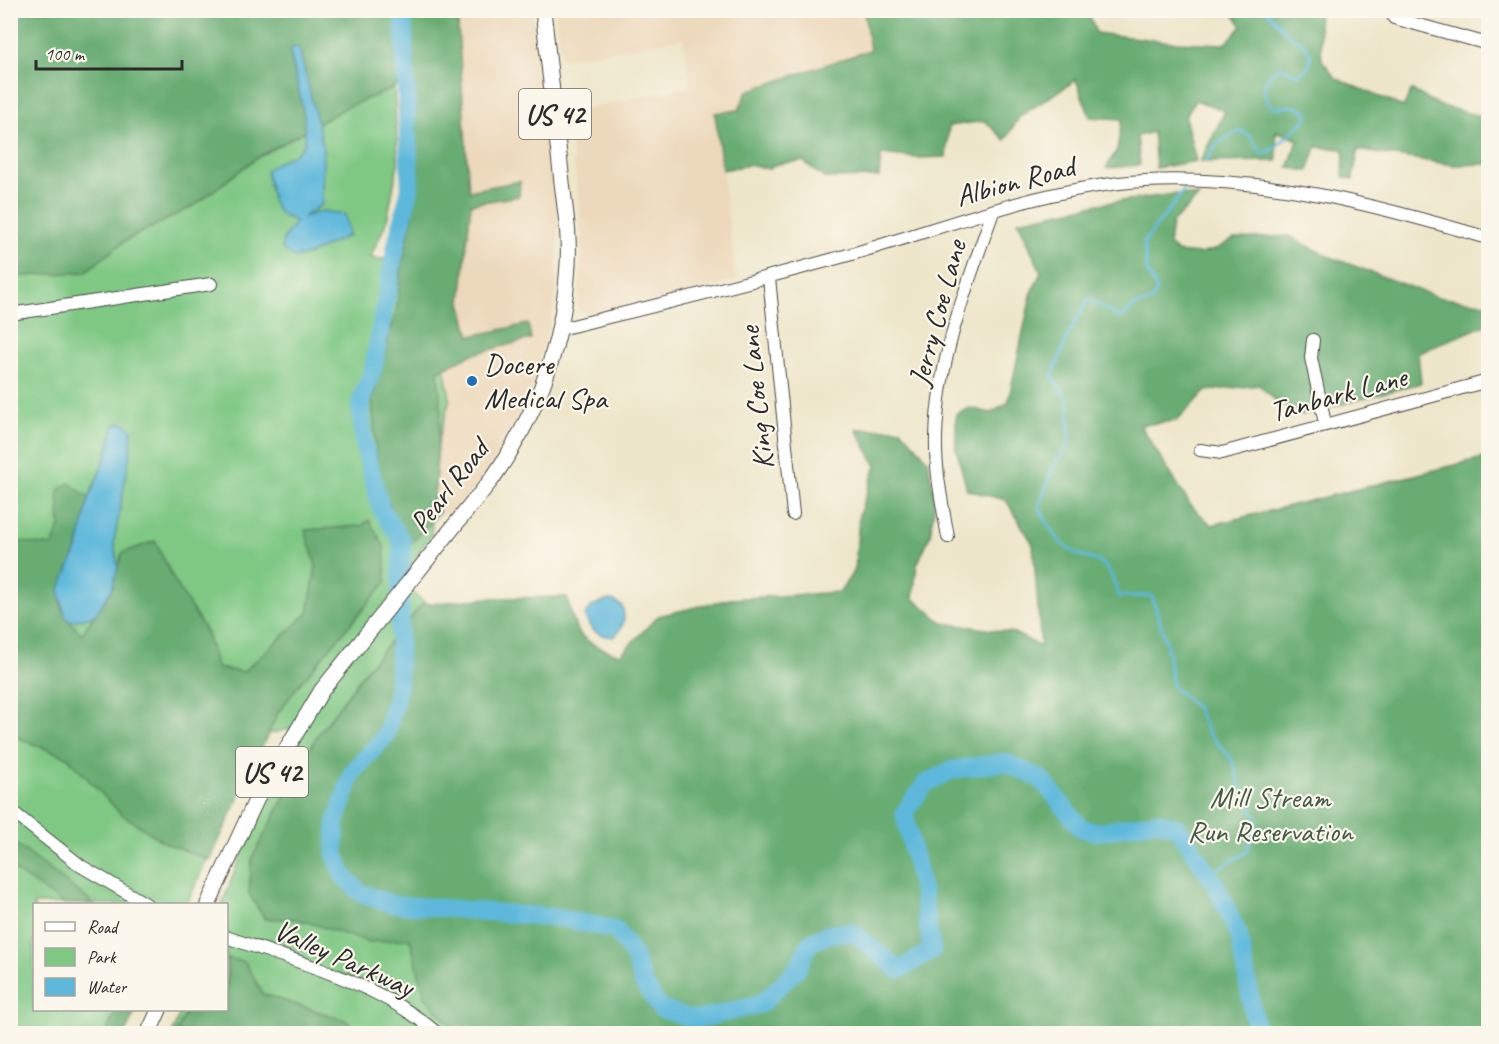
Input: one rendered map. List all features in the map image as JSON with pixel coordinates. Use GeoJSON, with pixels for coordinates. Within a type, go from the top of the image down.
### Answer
{"type":"FeatureCollection","features":[{"type":"Feature","properties":{"kind":"main road","name":"Pearl Road"},"geometry":{"type":"LineString","coordinates":[[208,903],[258,796],[322,690],[492,479],[515,446],[538,400],[560,329],[568,265],[567,218],[543,10]]}},
{"type":"Feature","properties":{"kind":"main road"},"geometry":{"type":"LineString","coordinates":[[148,1034],[159,1011]]}},
{"type":"Feature","properties":{"kind":"street"},"geometry":{"type":"LineString","coordinates":[[1394,18],[1488,44]]}},
{"type":"Feature","properties":{"kind":"street","name":"Albion Road"},"geometry":{"type":"LineString","coordinates":[[560,329],[770,278],[993,212],[1108,184],[1212,182],[1278,186],[1377,205],[1488,238]]}},
{"type":"Feature","properties":{"kind":"street","name":"Jerry Coe Lane"},"geometry":{"type":"LineString","coordinates":[[948,537],[938,482],[936,438],[939,401],[947,348],[993,212]]}},
{"type":"Feature","properties":{"kind":"street","name":"King Coe Lane"},"geometry":{"type":"LineString","coordinates":[[770,278],[793,514]]}},
{"type":"Feature","properties":{"kind":"street"},"geometry":{"type":"LineString","coordinates":[[10,314],[210,284]]}},
{"type":"Feature","properties":{"kind":"street"},"geometry":{"type":"LineString","coordinates":[[1312,340],[1311,358],[1326,423]]}},
{"type":"Feature","properties":{"kind":"street","name":"Tanbark Lane"},"geometry":{"type":"LineString","coordinates":[[1200,450],[1222,453],[1488,381]]}},
{"type":"Feature","properties":{"kind":"street"},"geometry":{"type":"LineString","coordinates":[[10,810],[81,866],[144,903]]}},
{"type":"Feature","properties":{"kind":"street","name":"Valley Parkway"},"geometry":{"type":"LineString","coordinates":[[228,938],[353,983],[400,1007],[438,1034]]}},
{"type":"Feature","properties":{"kind":"shaded area"},"geometry":{"type":"Polygon","coordinates":[[[533,11],[558,221],[557,286],[553,312],[533,384],[494,462],[450,518],[433,505],[438,443],[450,398],[444,369],[470,355],[531,338],[528,324],[470,336],[461,302],[471,204],[518,196],[519,181],[469,191],[458,20],[533,11]]]}},
{"type":"Feature","properties":{"kind":"shaded area"},"geometry":{"type":"Polygon","coordinates":[[[555,11],[864,11],[870,50],[747,91],[739,110],[715,113],[736,280],[683,295],[591,314],[578,309],[582,251],[579,201],[566,112],[690,87],[683,38],[561,60],[555,11]]]}},
{"type":"Feature","properties":{"kind":"green space","name":"Mill Stream Run Reservation"},"geometry":{"type":"Polygon","coordinates":[[[11,11],[390,11],[398,163],[387,221],[370,258],[405,261],[456,11],[459,79],[443,362],[450,398],[438,443],[431,536],[416,555],[419,573],[407,588],[440,615],[610,681],[943,624],[1014,633],[1099,677],[1078,558],[1488,457],[1488,1033],[172,1033],[181,1011],[228,1011],[228,903],[222,903],[264,795],[297,727],[264,735],[205,858],[207,859],[189,899],[184,903],[33,903],[33,1011],[135,1011],[124,1033],[11,1033],[11,11]]]}},
{"type":"Feature","properties":{"kind":"green space"},"geometry":{"type":"Polygon","coordinates":[[[11,11],[457,11],[469,191],[520,181],[519,196],[471,204],[461,302],[470,336],[528,324],[531,339],[470,355],[438,371],[441,410],[433,505],[440,512],[408,547],[378,479],[372,399],[397,308],[400,276],[417,192],[413,69],[394,88],[347,107],[255,159],[195,205],[125,241],[85,272],[11,277],[11,11]]]}},
{"type":"Feature","properties":{"kind":"green space"},"geometry":{"type":"Polygon","coordinates":[[[864,11],[1088,11],[1096,33],[1172,42],[1225,44],[1242,26],[1230,11],[1318,11],[1322,60],[1336,78],[1403,107],[1412,90],[1438,105],[1488,118],[1488,164],[1453,165],[1358,150],[1353,179],[1343,177],[1344,149],[1316,147],[1308,171],[1288,168],[1298,140],[1276,131],[1277,161],[1200,162],[1225,111],[1195,100],[1185,117],[1196,161],[1156,168],[1153,132],[1137,136],[1140,165],[1106,168],[1117,150],[1122,119],[1090,117],[1076,80],[1020,116],[1005,140],[985,121],[949,126],[946,157],[918,158],[881,154],[879,177],[824,178],[803,161],[777,164],[769,169],[749,165],[722,170],[715,113],[739,110],[747,91],[870,50],[864,11]]]}},
{"type":"Feature","properties":{"kind":"green space"},"geometry":{"type":"Polygon","coordinates":[[[1174,194],[1199,196],[1172,223],[1169,244],[1177,252],[1200,254],[1214,250],[1234,239],[1289,236],[1325,255],[1437,297],[1488,304],[1488,324],[1418,353],[1421,383],[1302,415],[1277,402],[1259,385],[1206,391],[1176,421],[1140,425],[1191,506],[1212,525],[1488,457],[1488,1033],[458,1033],[425,997],[410,939],[369,942],[297,919],[265,919],[249,894],[252,858],[317,736],[365,671],[424,602],[427,604],[489,598],[567,597],[577,630],[582,636],[596,646],[620,655],[658,616],[730,599],[840,592],[855,569],[859,515],[876,466],[856,429],[901,429],[928,460],[935,501],[930,536],[917,565],[913,598],[943,623],[1014,633],[1041,647],[1033,544],[1006,500],[967,490],[956,448],[956,414],[970,408],[991,413],[1008,403],[1031,295],[1041,272],[1018,221],[1099,204],[1174,194]]]}},
{"type":"Feature","properties":{"kind":"green space"},"geometry":{"type":"Polygon","coordinates":[[[69,483],[89,498],[79,542],[61,593],[64,612],[71,623],[82,634],[112,589],[122,553],[155,541],[175,582],[207,633],[217,668],[243,672],[308,613],[316,566],[305,530],[361,526],[369,520],[384,546],[386,582],[278,713],[210,860],[165,843],[120,813],[67,757],[21,739],[11,731],[10,540],[52,546],[60,526],[58,491],[69,483]]]}},
{"type":"Feature","properties":{"kind":"green space"},"geometry":{"type":"Polygon","coordinates":[[[11,840],[93,903],[63,903],[11,868],[11,840]]]}},
{"type":"Feature","properties":{"kind":"green space"},"geometry":{"type":"Polygon","coordinates":[[[228,958],[245,962],[263,994],[345,1020],[364,1033],[176,1033],[187,1011],[228,1011],[228,958]]]}},
{"type":"Feature","properties":{"kind":"green space"},"geometry":{"type":"Polygon","coordinates":[[[116,1011],[136,1011],[125,1033],[106,1033],[116,1011]]]}},
{"type":"Feature","properties":{"kind":"water"},"geometry":{"type":"Polygon","coordinates":[[[292,47],[299,48],[323,145],[322,204],[303,217],[323,211],[345,215],[349,235],[310,254],[294,258],[282,249],[283,239],[296,221],[281,215],[273,203],[266,171],[297,152],[305,142],[304,115],[290,52],[292,47]]]}},
{"type":"Feature","properties":{"kind":"water"},"geometry":{"type":"Polygon","coordinates":[[[124,423],[132,430],[131,448],[114,542],[118,567],[112,589],[95,615],[70,622],[65,616],[59,591],[78,547],[89,498],[106,456],[115,424],[124,423]]]}},
{"type":"Feature","properties":{"kind":"water"},"geometry":{"type":"Polygon","coordinates":[[[613,600],[622,606],[624,615],[622,626],[614,637],[595,632],[585,616],[596,604],[613,600]]]}},
{"type":"Feature","properties":{"kind":"waterway"},"geometry":{"type":"LineString","coordinates":[[403,10],[410,189],[396,245],[373,369],[360,403],[364,445],[381,509],[402,541],[398,689],[386,735],[352,773],[336,823],[335,854],[344,877],[361,893],[392,904],[561,918],[616,930],[634,956],[643,983],[661,1009],[696,1020],[761,1004],[797,969],[810,943],[829,934],[852,932],[899,970],[932,950],[922,890],[904,813],[925,784],[952,770],[1005,762],[1041,779],[1081,828],[1098,832],[1157,821],[1178,828],[1215,884],[1239,935],[1257,1034]]}},
{"type":"Feature","properties":{"kind":"waterway"},"geometry":{"type":"LineString","coordinates":[[1205,162],[1218,143],[1240,131],[1250,136],[1262,154],[1272,150],[1306,119],[1307,111],[1293,106],[1274,108],[1264,91],[1270,75],[1281,66],[1297,75],[1309,67],[1311,53],[1300,41],[1288,35],[1266,10]]}},
{"type":"Feature","properties":{"kind":"waterway"},"geometry":{"type":"LineString","coordinates":[[1185,189],[1144,242],[1147,271],[1157,290],[1151,302],[1136,305],[1121,318],[1088,299],[1068,335],[1052,377],[1068,400],[1070,442],[1052,468],[1039,508],[1062,544],[1104,565],[1114,581],[1119,596],[1152,596],[1167,645],[1173,687],[1197,708],[1208,733],[1232,759],[1241,789],[1257,820],[1247,852],[1208,874]]}},
{"type":"Feature","properties":{"kind":"place","name":"Docere Medical Spa"},"geometry":{"type":"Point","coordinates":[472,381]}}]}
